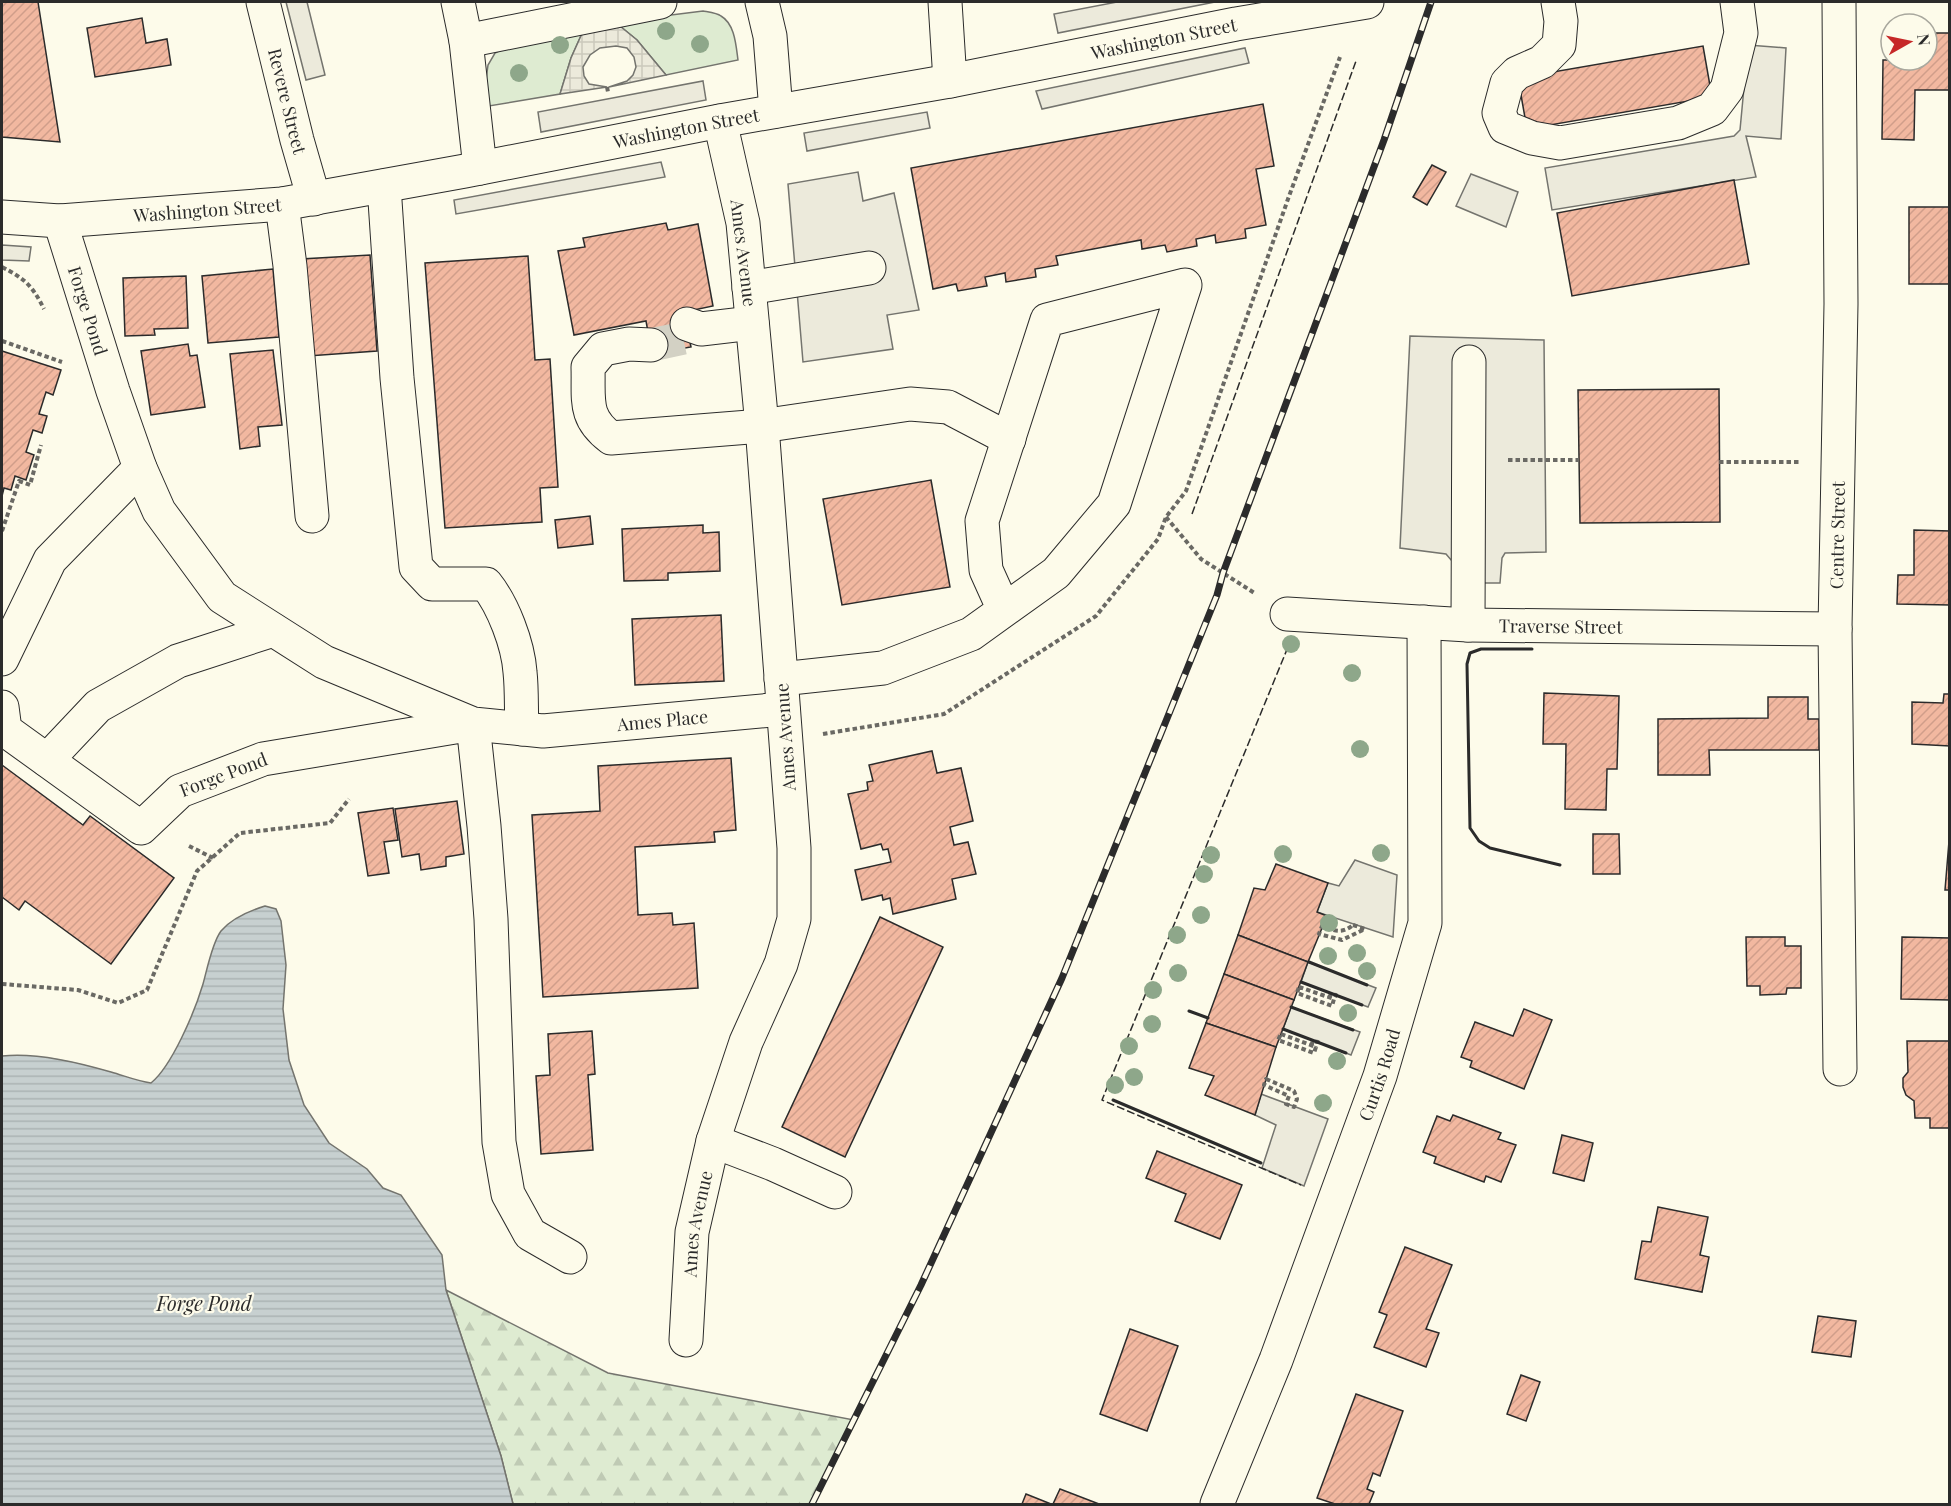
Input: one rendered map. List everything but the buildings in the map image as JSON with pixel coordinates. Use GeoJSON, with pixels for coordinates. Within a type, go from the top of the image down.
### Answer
{"type":"FeatureCollection","features":[{"type":"Feature","properties":{"kind":"street","name":"Revere Street"},"geometry":{"type":"LineString","coordinates":[[263,2],[314,199]]}},
{"type":"Feature","properties":{"kind":"street"},"geometry":{"type":"LineString","coordinates":[[458,2],[466,41],[480,168]]}},
{"type":"Feature","properties":{"kind":"street"},"geometry":{"type":"LineString","coordinates":[[466,41],[660,2]]}},
{"type":"Feature","properties":{"kind":"street"},"geometry":{"type":"LineString","coordinates":[[762,2],[770,36],[776,111]]}},
{"type":"Feature","properties":{"kind":"street"},"geometry":{"type":"LineString","coordinates":[[945,2],[950,81]]}},
{"type":"Feature","properties":{"kind":"street","name":"Washington Street"},"geometry":{"type":"LineString","coordinates":[[2,217],[60,221],[282,204],[314,199],[720,121],[950,81],[1236,24],[1367,2]]}},
{"type":"Feature","properties":{"kind":"street"},"geometry":{"type":"LineString","coordinates":[[1558,2],[1561,21],[1559,45],[1542,62],[1517,73],[1507,83],[1499,113],[1505,127],[1532,138],[1560,143],[1678,123],[1712,109],[1727,89],[1741,33],[1737,2]]}},
{"type":"Feature","properties":{"kind":"street","name":"Centre Street"},"geometry":{"type":"LineString","coordinates":[[1839,2],[1841,304],[1835,629],[1840,1069]]}},
{"type":"Feature","properties":{"kind":"street","name":"Ames Avenue"},"geometry":{"type":"LineString","coordinates":[[686,1340],[692,1232],[713,1141],[746,1042],[781,964],[794,919],[794,848],[762,426],[743,223],[720,121]]}},
{"type":"Feature","properties":{"kind":"street"},"geometry":{"type":"LineString","coordinates":[[384,186],[397,378],[416,567],[432,584],[486,584],[492,592],[508,623],[532,730]]}},
{"type":"Feature","properties":{"kind":"street"},"geometry":{"type":"LineString","coordinates":[[282,204],[290,266],[312,516]]}},
{"type":"Feature","properties":{"kind":"street","name":"Forge Pond"},"geometry":{"type":"LineString","coordinates":[[60,221],[113,391],[140,468],[159,511],[222,597],[324,662],[472,724]]}},
{"type":"Feature","properties":{"kind":"street"},"geometry":{"type":"LineString","coordinates":[[749,288],[869,268]]}},
{"type":"Feature","properties":{"kind":"street","name":"Ames Place"},"geometry":{"type":"LineString","coordinates":[[532,730],[782,694],[883,668],[971,634],[1056,573],[1114,504],[1185,285],[1047,320],[1009,439]]}},
{"type":"Feature","properties":{"kind":"street"},"geometry":{"type":"LineString","coordinates":[[692,330],[752,323]]}},
{"type":"Feature","properties":{"kind":"street"},"geometry":{"type":"LineString","coordinates":[[643,340],[603,349],[588,367],[589,410],[597,427],[611,438],[762,426],[910,404],[948,407],[1009,439],[982,521],[986,570],[1004,610]]}},
{"type":"Feature","properties":{"kind":"street"},"geometry":{"type":"LineString","coordinates":[[1468,625],[1469,363]]}},
{"type":"Feature","properties":{"kind":"street"},"geometry":{"type":"LineString","coordinates":[[2,659],[50,560],[140,468]]}},
{"type":"Feature","properties":{"kind":"street","name":"Traverse Street"},"geometry":{"type":"LineString","coordinates":[[1287,614],[1468,625],[1835,629]]}},
{"type":"Feature","properties":{"kind":"street","name":"Curtis Road"},"geometry":{"type":"LineString","coordinates":[[1216,1504],[1276,1360],[1380,1076],[1425,923],[1424,622]]}},
{"type":"Feature","properties":{"kind":"street"},"geometry":{"type":"LineString","coordinates":[[47,760],[98,706],[178,661],[273,630]]}},
{"type":"Feature","properties":{"kind":"street","name":"Forge Pond"},"geometry":{"type":"LineString","coordinates":[[2,707],[5,730],[141,828],[180,791],[263,759],[472,724],[532,730]]}},
{"type":"Feature","properties":{"kind":"street"},"geometry":{"type":"LineString","coordinates":[[472,724],[484,826],[491,919],[501,1152],[508,1194],[530,1233],[570,1257]]}},
{"type":"Feature","properties":{"kind":"street"},"geometry":{"type":"LineString","coordinates":[[713,1141],[773,1164],[835,1192]]}},
{"type":"Feature","properties":{"kind":"path"},"geometry":{"type":"LineString","coordinates":[[2,267],[19,276],[35,290],[45,310]]}},
{"type":"Feature","properties":{"kind":"path"},"geometry":{"type":"LineString","coordinates":[[2,341],[63,362]]}},
{"type":"Feature","properties":{"kind":"path"},"geometry":{"type":"LineString","coordinates":[[59,351],[65,370]]}},
{"type":"Feature","properties":{"kind":"path"},"geometry":{"type":"LineString","coordinates":[[2,531],[19,481],[30,485],[41,445]]}},
{"type":"Feature","properties":{"kind":"path"},"geometry":{"type":"LineString","coordinates":[[1469,459],[1579,460]]}},
{"type":"Feature","properties":{"kind":"path"},"geometry":{"type":"LineString","coordinates":[[1719,462],[1838,462]]}},
{"type":"Feature","properties":{"kind":"path"},"geometry":{"type":"LineString","coordinates":[[1166,517],[1201,559],[1287,614]]}},
{"type":"Feature","properties":{"kind":"path"},"geometry":{"type":"LineString","coordinates":[[2,984],[78,990],[118,1003],[147,990],[197,871],[240,833],[330,823],[350,799]]}},
{"type":"Feature","properties":{"kind":"path"},"geometry":{"type":"LineString","coordinates":[[189,846],[213,858]]}},
{"type":"Feature","properties":{"kind":"path"},"geometry":{"type":"LineString","coordinates":[[1353,925],[1365,929],[1342,940],[1319,934],[1322,926],[1343,932],[1353,925]]}},
{"type":"Feature","properties":{"kind":"path"},"geometry":{"type":"LineString","coordinates":[[1299,987],[1332,998],[1332,1006],[1297,993],[1299,987]]}},
{"type":"Feature","properties":{"kind":"path"},"geometry":{"type":"LineString","coordinates":[[1281,1034],[1314,1046],[1314,1053],[1278,1040],[1281,1034]]}},
{"type":"Feature","properties":{"kind":"path"},"geometry":{"type":"LineString","coordinates":[[1266,1079],[1294,1091],[1297,1099],[1294,1107],[1286,1104],[1289,1096],[1285,1093],[1264,1085],[1266,1079]]}},
{"type":"Feature","properties":{"kind":"green space"},"geometry":{"type":"Polygon","coordinates":[[[703,11],[719,15],[729,24],[734,36],[738,60],[666,75],[637,40],[615,22],[703,11]]]}},
{"type":"Feature","properties":{"kind":"green space"},"geometry":{"type":"Polygon","coordinates":[[[584,29],[571,58],[560,94],[489,106],[486,80],[488,65],[495,53],[507,47],[584,29]]]}},
{"type":"Feature","properties":{"kind":"green space"},"geometry":{"type":"Polygon","coordinates":[[[446,1290],[608,1373],[854,1420],[812,1504],[513,1504],[501,1456],[446,1290]]]}},
{"type":"Feature","properties":{"kind":"shaded area"},"geometry":{"type":"Polygon","coordinates":[[[286,2],[307,2],[325,75],[306,80],[286,2]]]}},
{"type":"Feature","properties":{"kind":"shaded area"},"geometry":{"type":"Polygon","coordinates":[[[1117,2],[1215,2],[1058,33],[1054,14],[1117,2]]]}},
{"type":"Feature","properties":{"kind":"shaded area"},"geometry":{"type":"Polygon","coordinates":[[[615,22],[637,40],[666,75],[609,87],[627,81],[633,75],[636,67],[634,57],[627,48],[616,46],[600,48],[590,55],[583,67],[584,76],[589,84],[607,87],[560,94],[571,58],[584,29],[615,22]]]}},
{"type":"Feature","properties":{"kind":"shaded area"},"geometry":{"type":"Polygon","coordinates":[[[1748,45],[1786,48],[1781,139],[1746,136],[1756,177],[1552,210],[1545,168],[1734,136],[1740,130],[1748,45]]]}},
{"type":"Feature","properties":{"kind":"shaded area"},"geometry":{"type":"Polygon","coordinates":[[[1245,48],[1249,63],[1042,109],[1036,91],[1245,48]]]}},
{"type":"Feature","properties":{"kind":"shaded area"},"geometry":{"type":"Polygon","coordinates":[[[703,81],[706,100],[541,132],[538,112],[703,81]]]}},
{"type":"Feature","properties":{"kind":"shaded area"},"geometry":{"type":"Polygon","coordinates":[[[927,112],[930,128],[807,151],[804,133],[927,112]]]}},
{"type":"Feature","properties":{"kind":"shaded area"},"geometry":{"type":"Polygon","coordinates":[[[661,162],[665,177],[456,214],[454,200],[661,162]]]}},
{"type":"Feature","properties":{"kind":"shaded area"},"geometry":{"type":"Polygon","coordinates":[[[858,172],[863,201],[894,193],[919,310],[887,315],[893,349],[803,362],[788,184],[858,172]]]}},
{"type":"Feature","properties":{"kind":"shaded area"},"geometry":{"type":"Polygon","coordinates":[[[1471,174],[1518,192],[1506,227],[1456,206],[1471,174]]]}},
{"type":"Feature","properties":{"kind":"shaded area"},"geometry":{"type":"Polygon","coordinates":[[[2,245],[31,247],[29,261],[2,260],[2,245]]]}},
{"type":"Feature","properties":{"kind":"shaded area"},"geometry":{"type":"Polygon","coordinates":[[[1410,336],[1544,340],[1546,552],[1505,553],[1502,558],[1500,583],[1452,583],[1452,561],[1446,554],[1400,548],[1410,336]]]}},
{"type":"Feature","properties":{"kind":"shaded area"},"geometry":{"type":"Polygon","coordinates":[[[1355,860],[1397,875],[1393,937],[1317,912],[1328,883],[1339,886],[1355,860]]]}},
{"type":"Feature","properties":{"kind":"shaded area"},"geometry":{"type":"Polygon","coordinates":[[[1308,962],[1376,988],[1368,1007],[1301,982],[1308,962]]]}},
{"type":"Feature","properties":{"kind":"shaded area"},"geometry":{"type":"Polygon","coordinates":[[[1291,1007],[1360,1032],[1351,1055],[1283,1029],[1291,1007]]]}},
{"type":"Feature","properties":{"kind":"shaded area"},"geometry":{"type":"Polygon","coordinates":[[[1261,1094],[1328,1119],[1304,1186],[1262,1168],[1276,1125],[1255,1115],[1261,1094]]]}},
{"type":"Feature","properties":{"kind":"water","name":"Forge Pond"},"geometry":{"type":"Polygon","coordinates":[[[265,906],[276,909],[281,921],[286,965],[283,1009],[289,1060],[304,1105],[329,1143],[367,1169],[383,1188],[401,1195],[442,1255],[446,1290],[501,1456],[513,1504],[2,1504],[2,1056],[29,1055],[56,1059],[151,1083],[167,1064],[189,1023],[212,949],[221,931],[241,915],[265,906]]]}},
{"type":"Feature","properties":{"kind":"tunnel"},"geometry":{"type":"LineString","coordinates":[[651,345],[689,337]]}},
{"type":"Feature","properties":{"kind":"railway"},"geometry":{"type":"LineString","coordinates":[[812,1504],[921,1285],[1062,978],[1217,595],[1223,573],[1384,140],[1431,2]]}},
{"type":"Feature","properties":{"kind":"fence"},"geometry":{"type":"LineString","coordinates":[[1192,514],[1356,61]]}},
{"type":"Feature","properties":{"kind":"fence"},"geometry":{"type":"LineString","coordinates":[[1288,647],[1102,1100],[1301,1185]]}},
{"type":"Feature","properties":{"kind":"wall"},"geometry":{"type":"LineString","coordinates":[[1532,649],[1481,649],[1470,653],[1467,664],[1470,828],[1479,841],[1490,848],[1560,865]]}},
{"type":"Feature","properties":{"kind":"wall"},"geometry":{"type":"LineString","coordinates":[[1309,962],[1367,985]]}},
{"type":"Feature","properties":{"kind":"wall"},"geometry":{"type":"LineString","coordinates":[[1301,982],[1362,1005]]}},
{"type":"Feature","properties":{"kind":"wall"},"geometry":{"type":"LineString","coordinates":[[1291,1007],[1353,1030]]}},
{"type":"Feature","properties":{"kind":"wall"},"geometry":{"type":"LineString","coordinates":[[1189,1011],[1208,1018]]}},
{"type":"Feature","properties":{"kind":"wall"},"geometry":{"type":"LineString","coordinates":[[1283,1029],[1346,1053]]}},
{"type":"Feature","properties":{"kind":"wall"},"geometry":{"type":"LineString","coordinates":[[1113,1100],[1261,1163]]}}]}
